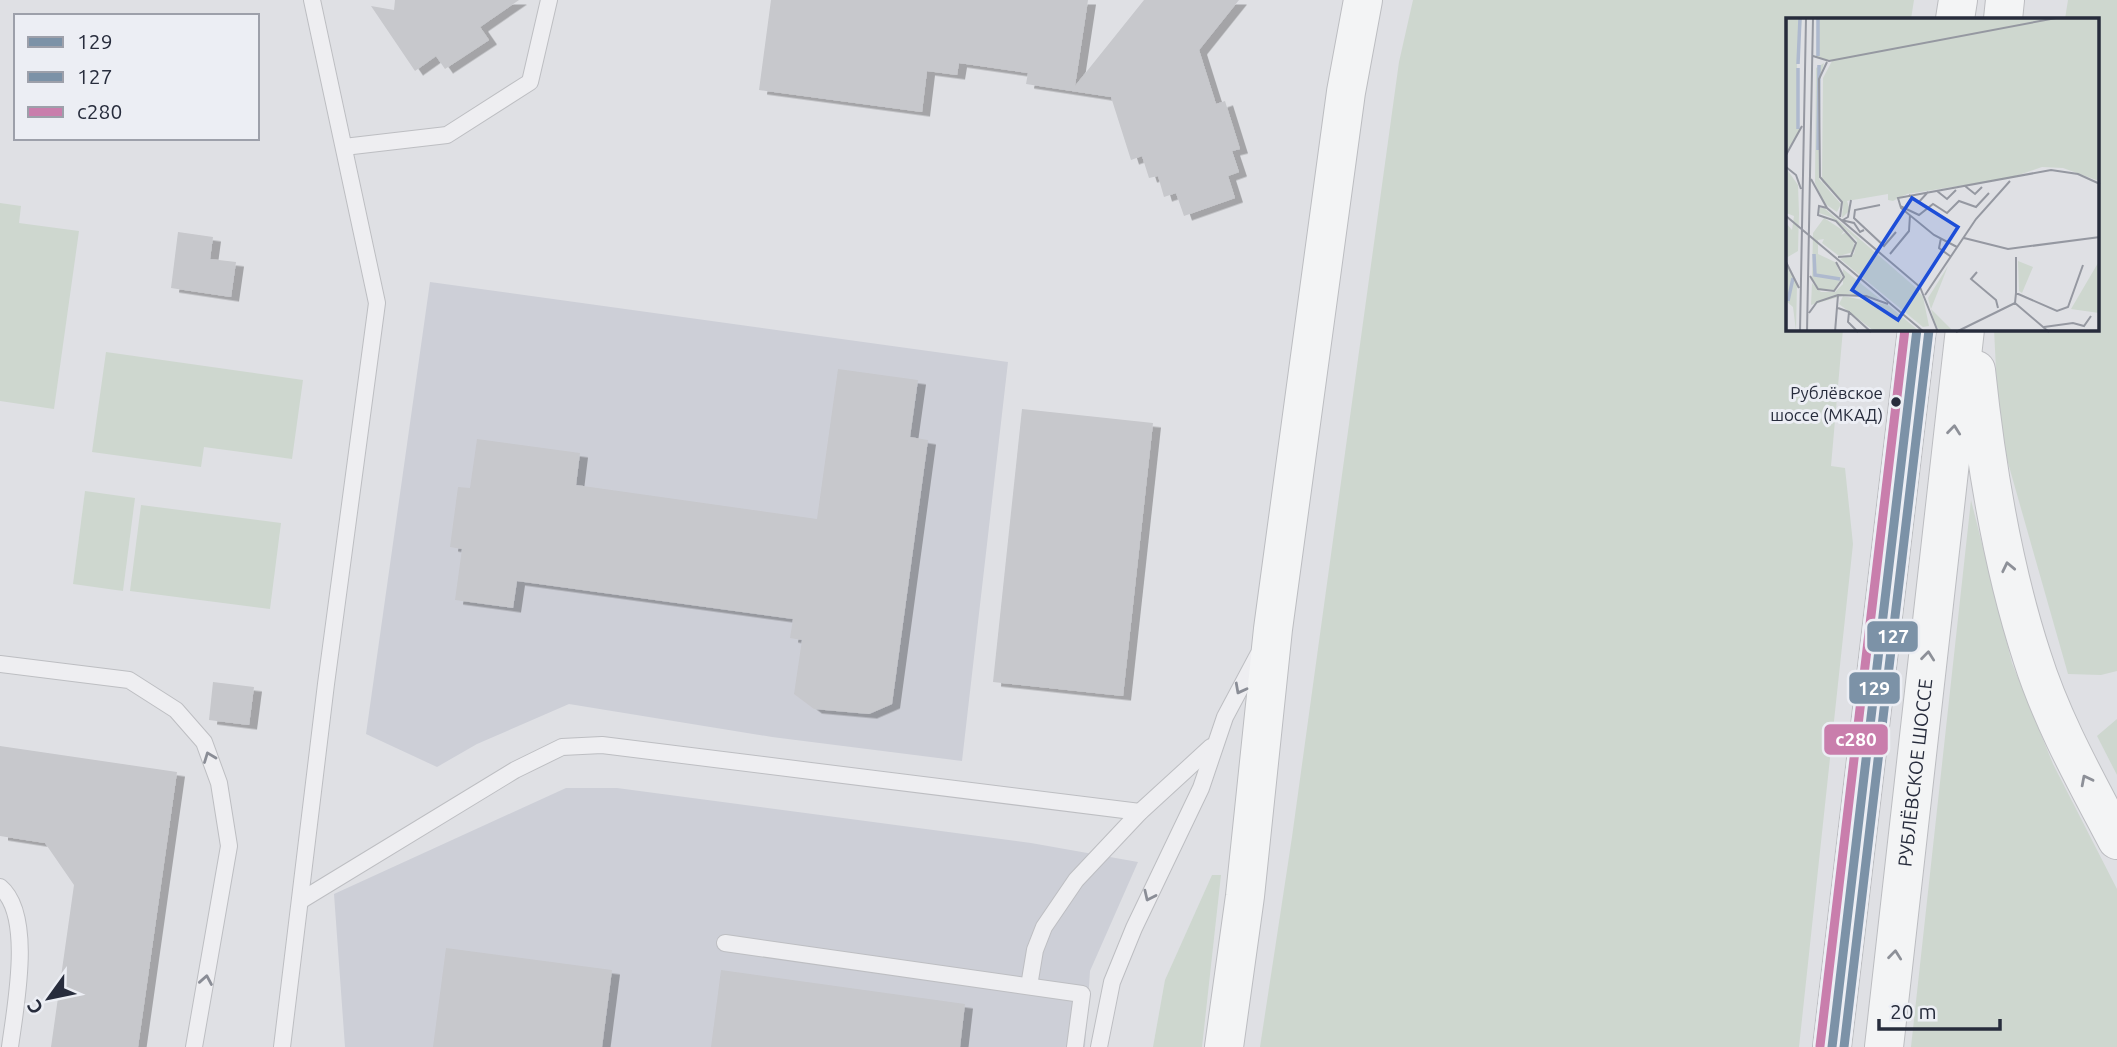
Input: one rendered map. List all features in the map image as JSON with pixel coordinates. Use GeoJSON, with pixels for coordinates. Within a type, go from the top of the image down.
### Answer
{"type":"FeatureCollection","features":[{"type":"Feature","properties":{"kind":"main road"},"geometry":{"type":"LineString","coordinates":[[1224,1047],[1245,896],[1273,629],[1346,92],[1363,0]]}},
{"type":"Feature","properties":{"kind":"main road"},"geometry":{"type":"LineString","coordinates":[[1955,18],[1958,0]]}},
{"type":"Feature","properties":{"kind":"main road"},"geometry":{"type":"LineString","coordinates":[[2003,18],[2005,0]]}},
{"type":"Feature","properties":{"kind":"main road"},"geometry":{"type":"LineString","coordinates":[[1832,1047],[1917,331]]}},
{"type":"Feature","properties":{"kind":"main road","name":"РУБЛЁВСКОЕ ШОССЕ"},"geometry":{"type":"LineString","coordinates":[[1884,1047],[1965,331]]}},
{"type":"Feature","properties":{"kind":"main road"},"geometry":{"type":"LineString","coordinates":[[1972,331],[1982,427],[2008,567],[2032,658],[2072,753],[2117,840]]}},
{"type":"Feature","properties":{"kind":"lane"},"geometry":{"type":"LineString","coordinates":[[282,1047],[377,303],[312,0]]}},
{"type":"Feature","properties":{"kind":"lane"},"geometry":{"type":"LineString","coordinates":[[344,147],[447,135],[530,82],[549,0]]}},
{"type":"Feature","properties":{"kind":"lane"},"geometry":{"type":"LineString","coordinates":[[1099,1047],[1112,982],[1134,929],[1201,788],[1225,717],[1273,629]]}},
{"type":"Feature","properties":{"kind":"lane"},"geometry":{"type":"LineString","coordinates":[[0,664],[129,680],[176,710],[204,742],[219,783],[229,846],[194,1047]]}},
{"type":"Feature","properties":{"kind":"lane"},"geometry":{"type":"LineString","coordinates":[[1029,986],[1035,950],[1044,927],[1076,880],[1140,812],[1198,762],[1215,742]]}},
{"type":"Feature","properties":{"kind":"lane"},"geometry":{"type":"LineString","coordinates":[[300,901],[515,770],[562,747],[602,745],[1140,812]]}},
{"type":"Feature","properties":{"kind":"lane"},"geometry":{"type":"LineString","coordinates":[[0,887],[19,928],[10,1047]]}},
{"type":"Feature","properties":{"kind":"lane"},"geometry":{"type":"LineString","coordinates":[[725,943],[1082,994],[1075,1047]]}},
{"type":"Feature","properties":{"kind":"shaded area"},"geometry":{"type":"Polygon","coordinates":[[[1413,0],[1914,0],[1911,18],[1786,18],[1786,331],[1843,331],[1831,466],[1845,468],[1853,544],[1799,1047],[1260,1047],[1292,837],[1399,62],[1413,0]]]}},
{"type":"Feature","properties":{"kind":"shaded area"},"geometry":{"type":"Polygon","coordinates":[[[2068,0],[2117,0],[2117,671],[2101,675],[2068,674],[1999,431],[1994,331],[2100,331],[2100,18],[2065,18],[2068,0]]]}},
{"type":"Feature","properties":{"kind":"shaded area"},"geometry":{"type":"Polygon","coordinates":[[[0,203],[21,206],[19,223],[79,231],[54,409],[0,401],[0,203]]]}},
{"type":"Feature","properties":{"kind":"shaded area"},"geometry":{"type":"Polygon","coordinates":[[[430,282],[1008,362],[962,761],[772,737],[569,704],[477,744],[437,767],[366,734],[430,282]]]}},
{"type":"Feature","properties":{"kind":"shaded area"},"geometry":{"type":"Polygon","coordinates":[[[106,352],[303,380],[292,459],[204,447],[201,467],[92,452],[106,352]]]}},
{"type":"Feature","properties":{"kind":"shaded area"},"geometry":{"type":"Polygon","coordinates":[[[85,491],[135,498],[123,591],[73,584],[85,491]]]}},
{"type":"Feature","properties":{"kind":"shaded area"},"geometry":{"type":"Polygon","coordinates":[[[1971,500],[2012,663],[2053,764],[2117,889],[2117,1047],[1911,1047],[1971,500]]]}},
{"type":"Feature","properties":{"kind":"shaded area"},"geometry":{"type":"Polygon","coordinates":[[[141,505],[281,523],[270,609],[130,591],[141,505]]]}},
{"type":"Feature","properties":{"kind":"shaded area"},"geometry":{"type":"Polygon","coordinates":[[[2117,719],[2117,775],[2097,736],[2117,719]]]}},
{"type":"Feature","properties":{"kind":"shaded area"},"geometry":{"type":"Polygon","coordinates":[[[566,788],[617,788],[1031,843],[1138,862],[1090,971],[1085,1047],[345,1047],[334,894],[566,788]]]}},
{"type":"Feature","properties":{"kind":"shaded area"},"geometry":{"type":"Polygon","coordinates":[[[1212,875],[1221,875],[1202,1047],[1153,1047],[1165,980],[1212,875]]]}},
{"type":"Feature","properties":{"kind":"building"},"geometry":{"type":"Polygon","coordinates":[[[395,0],[519,0],[480,27],[489,40],[445,69],[436,56],[415,71],[371,6],[394,10],[395,0]]]}},
{"type":"Feature","properties":{"kind":"building"},"geometry":{"type":"Polygon","coordinates":[[[771,0],[1088,0],[1075,86],[1144,0],[1239,0],[1199,50],[1216,104],[1225,101],[1240,149],[1232,151],[1239,172],[1228,176],[1235,198],[1184,216],[1176,193],[1164,197],[1158,176],[1149,178],[1142,156],[1131,160],[1111,97],[1026,84],[1028,73],[959,63],[957,75],[927,71],[922,112],[759,90],[771,0]]]}},
{"type":"Feature","properties":{"kind":"building"},"geometry":{"type":"Polygon","coordinates":[[[178,232],[213,237],[210,259],[236,262],[231,297],[171,288],[178,232]]]}},
{"type":"Feature","properties":{"kind":"building"},"geometry":{"type":"Polygon","coordinates":[[[838,369],[918,380],[910,437],[928,440],[892,704],[869,714],[814,709],[794,694],[802,640],[790,638],[793,619],[517,581],[513,608],[455,600],[462,549],[450,547],[458,487],[470,488],[477,439],[580,453],[576,485],[817,519],[838,369]]]}},
{"type":"Feature","properties":{"kind":"building"},"geometry":{"type":"Polygon","coordinates":[[[1022,409],[1153,423],[1123,696],[993,682],[1022,409]]]}},
{"type":"Feature","properties":{"kind":"building"},"geometry":{"type":"Polygon","coordinates":[[[213,682],[254,687],[249,725],[209,720],[213,682]]]}},
{"type":"Feature","properties":{"kind":"building"},"geometry":{"type":"Polygon","coordinates":[[[0,746],[177,772],[138,1047],[51,1047],[74,885],[45,843],[0,836],[0,746]]]}},
{"type":"Feature","properties":{"kind":"building"},"geometry":{"type":"Polygon","coordinates":[[[446,948],[612,970],[602,1047],[433,1047],[446,948]]]}},
{"type":"Feature","properties":{"kind":"building"},"geometry":{"type":"Polygon","coordinates":[[[721,970],[965,1004],[960,1047],[711,1047],[721,970]]]}},
{"type":"Feature","properties":{"kind":"transit line","name":"с280"},"geometry":{"type":"LineString","coordinates":[[1820,1046],[1905,331]]}},
{"type":"Feature","properties":{"kind":"transit line","name":"129"},"geometry":{"type":"LineString","coordinates":[[1832,1047],[1917,331]]}},
{"type":"Feature","properties":{"kind":"transit line","name":"127"},"geometry":{"type":"LineString","coordinates":[[1844,1047],[1929,331]]}},
{"type":"Feature","properties":{"kind":"place","name":"Рублёвское шоссе (МКАД)"},"geometry":{"type":"Point","coordinates":[1896,402]}}]}
